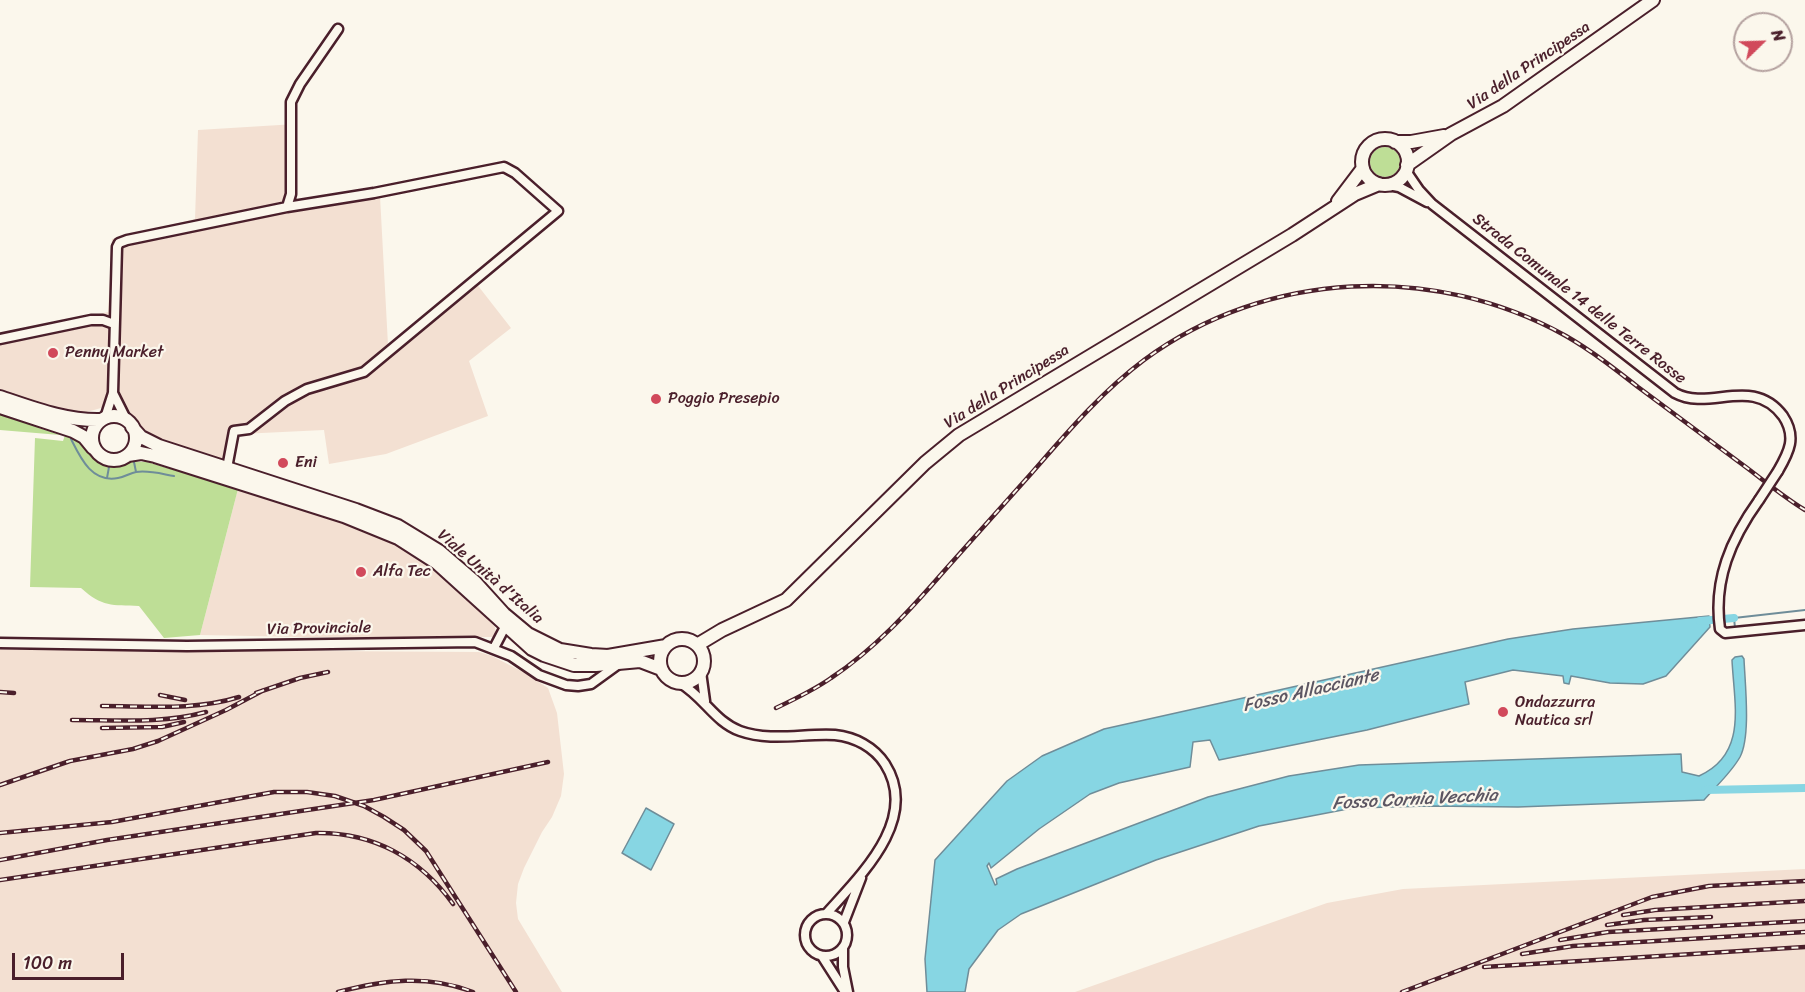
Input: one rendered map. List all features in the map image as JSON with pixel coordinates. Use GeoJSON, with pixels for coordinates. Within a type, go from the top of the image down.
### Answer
{"type":"FeatureCollection","features":[{"type":"Feature","properties":{"kind":"main road","name":"Via della Principessa"},"geometry":{"type":"LineString","coordinates":[[697,645],[722,630],[786,600],[925,463],[968,429],[1210,285],[1355,194],[1402,177],[1407,168],[1451,135],[1503,106],[1653,0]]}},
{"type":"Feature","properties":{"kind":"main road","name":"Via della Principessa"},"geometry":{"type":"LineString","coordinates":[[1332,209],[1363,168],[1363,156],[1370,145],[1382,140],[1411,142],[1451,135]]}},
{"type":"Feature","properties":{"kind":"main road"},"geometry":{"type":"LineString","coordinates":[[1395,142],[1404,151],[1407,168]]}},
{"type":"Feature","properties":{"kind":"main road"},"geometry":{"type":"LineString","coordinates":[[1363,168],[1368,178],[1384,184]]}},
{"type":"Feature","properties":{"kind":"main road","name":"Viale Unità d'Italia"},"geometry":{"type":"LineString","coordinates":[[0,397],[81,421],[116,416],[130,424],[141,437],[152,444],[356,510],[417,537],[439,551],[467,574],[516,625],[552,646],[591,655],[608,656],[666,646]]}},
{"type":"Feature","properties":{"kind":"main road","name":"Viale Unità d'Italia"},"geometry":{"type":"LineString","coordinates":[[0,407],[73,431],[84,437],[101,456],[114,460],[128,454],[141,453],[155,456],[344,516],[383,531],[414,547],[437,563],[532,649],[556,660],[584,666],[640,661],[661,669]]}},
{"type":"Feature","properties":{"kind":"main road"},"geometry":{"type":"LineString","coordinates":[[96,450],[93,444],[93,430],[103,419]]}},
{"type":"Feature","properties":{"kind":"main road"},"geometry":{"type":"LineString","coordinates":[[128,454],[135,442],[130,424]]}},
{"type":"Feature","properties":{"kind":"main road"},"geometry":{"type":"LineString","coordinates":[[684,639],[697,645],[704,658],[701,672],[690,682],[680,683],[671,680],[661,669],[661,654],[666,646],[674,640],[684,639]]}},
{"type":"Feature","properties":{"kind":"street"},"geometry":{"type":"LineString","coordinates":[[286,207],[291,195],[291,102],[300,84],[338,29]]}},
{"type":"Feature","properties":{"kind":"street"},"geometry":{"type":"LineString","coordinates":[[103,419],[113,393],[116,250],[119,243],[286,207],[504,168],[515,173],[558,211],[364,372],[307,389],[285,401],[249,429],[234,431],[227,468]]}},
{"type":"Feature","properties":{"kind":"street","name":"Strada Comunale 14 delle Terre Rosse"},"geometry":{"type":"LineString","coordinates":[[1407,168],[1419,190],[1432,204],[1675,393],[1691,399],[1749,395],[1771,405],[1786,422],[1792,440],[1788,452],[1778,471],[1741,525],[1728,554],[1718,607],[1722,632],[1805,626]]}},
{"type":"Feature","properties":{"kind":"street","name":"Strada Comunale 14 delle Terre Rosse"},"geometry":{"type":"LineString","coordinates":[[1384,184],[1399,187],[1432,204]]}},
{"type":"Feature","properties":{"kind":"street"},"geometry":{"type":"LineString","coordinates":[[0,339],[90,320],[114,324]]}},
{"type":"Feature","properties":{"kind":"street"},"geometry":{"type":"LineString","coordinates":[[113,393],[130,424]]}},
{"type":"Feature","properties":{"kind":"street"},"geometry":{"type":"LineString","coordinates":[[494,648],[506,625]]}},
{"type":"Feature","properties":{"kind":"street","name":"Via Provinciale"},"geometry":{"type":"LineString","coordinates":[[0,643],[198,646],[475,642],[511,656],[539,675],[566,685],[578,686],[591,684],[620,663]]}},
{"type":"Feature","properties":{"kind":"street"},"geometry":{"type":"LineString","coordinates":[[701,672],[705,702]]}},
{"type":"Feature","properties":{"kind":"street"},"geometry":{"type":"LineString","coordinates":[[680,683],[705,702],[721,720],[742,732],[785,737],[836,735],[859,741],[882,758],[890,771],[894,786],[896,803],[894,819],[866,870],[844,922]]}},
{"type":"Feature","properties":{"kind":"street"},"geometry":{"type":"LineString","coordinates":[[826,913],[866,870]]}},
{"type":"Feature","properties":{"kind":"street"},"geometry":{"type":"LineString","coordinates":[[826,913],[836,915],[844,922],[848,936],[843,948],[846,992],[822,956],[809,948],[804,936],[811,918],[817,915],[826,913]]}},
{"type":"Feature","properties":{"kind":"street"},"geometry":{"type":"LineString","coordinates":[[822,956],[832,955],[843,948]]}},
{"type":"Feature","properties":{"kind":"shaded area"},"geometry":{"type":"Polygon","coordinates":[[[296,124],[297,205],[380,196],[388,345],[472,278],[511,328],[469,361],[488,416],[386,454],[329,464],[324,430],[241,434],[238,437],[234,464],[146,434],[128,409],[111,402],[107,402],[101,408],[80,414],[0,391],[0,336],[108,312],[112,239],[195,219],[198,130],[296,124]]]}},
{"type":"Feature","properties":{"kind":"shaded area"},"geometry":{"type":"Polygon","coordinates":[[[238,489],[339,521],[414,551],[477,605],[495,627],[496,635],[494,637],[301,637],[200,635],[238,489]]]}},
{"type":"Feature","properties":{"kind":"shaded area"},"geometry":{"type":"Polygon","coordinates":[[[0,649],[479,652],[525,673],[548,688],[557,713],[564,774],[561,796],[524,868],[518,884],[516,903],[518,919],[562,992],[0,992],[0,649]]]}},
{"type":"Feature","properties":{"kind":"shaded area"},"geometry":{"type":"Polygon","coordinates":[[[1805,869],[1805,992],[1075,992],[1327,903],[1403,889],[1805,869]]]}},
{"type":"Feature","properties":{"kind":"green space"},"geometry":{"type":"Polygon","coordinates":[[[1385,147],[1396,151],[1400,162],[1396,173],[1385,177],[1374,173],[1370,162],[1374,151],[1385,147]]]}},
{"type":"Feature","properties":{"kind":"green space"},"geometry":{"type":"Polygon","coordinates":[[[0,413],[39,425],[39,428],[60,435],[0,430],[0,413]]]}},
{"type":"Feature","properties":{"kind":"green space"},"geometry":{"type":"Polygon","coordinates":[[[65,435],[85,444],[99,458],[109,461],[147,462],[238,489],[200,635],[164,638],[139,606],[101,602],[81,588],[30,587],[35,438],[63,441],[65,435]]]}},
{"type":"Feature","properties":{"kind":"water"},"geometry":{"type":"Polygon","coordinates":[[[1709,616],[1710,627],[1666,676],[1643,684],[1610,683],[1571,676],[1569,684],[1564,683],[1563,676],[1513,670],[1465,682],[1469,704],[1367,730],[1219,760],[1210,740],[1193,742],[1190,767],[1119,783],[1090,794],[1039,829],[991,868],[989,863],[987,866],[995,885],[997,884],[996,879],[1017,869],[1208,797],[1289,776],[1359,765],[1681,754],[1682,772],[1699,776],[1715,767],[1725,755],[1732,741],[1735,710],[1732,660],[1742,656],[1747,709],[1743,748],[1732,768],[1704,800],[1518,807],[1353,808],[1259,826],[1156,860],[1021,914],[998,930],[969,969],[965,992],[927,992],[925,959],[935,860],[1007,781],[1042,756],[1104,729],[1508,639],[1573,629],[1709,616]]]}},
{"type":"Feature","properties":{"kind":"water"},"geometry":{"type":"Polygon","coordinates":[[[646,808],[674,824],[651,870],[622,853],[646,808]]]}},
{"type":"Feature","properties":{"kind":"waterway"},"geometry":{"type":"LineString","coordinates":[[71,439],[83,461],[101,477],[118,478],[141,472],[174,476]]}},
{"type":"Feature","properties":{"kind":"waterway"},"geometry":{"type":"LineString","coordinates":[[134,462],[136,472]]}},
{"type":"Feature","properties":{"kind":"waterway"},"geometry":{"type":"LineString","coordinates":[[107,478],[109,467]]}},
{"type":"Feature","properties":{"kind":"waterway","name":"Fosso Allacciante"},"geometry":{"type":"LineString","coordinates":[[1735,628],[1734,618],[1805,610]]}},
{"type":"Feature","properties":{"kind":"waterway","name":"Fosso Allacciante"},"geometry":{"type":"LineString","coordinates":[[1700,621],[1734,618]]}},
{"type":"Feature","properties":{"kind":"waterway","name":"Fosso Cornia Vecchia"},"geometry":{"type":"LineString","coordinates":[[1705,790],[1805,788]]}},
{"type":"Feature","properties":{"kind":"railway"},"geometry":{"type":"LineString","coordinates":[[776,708],[811,690],[847,667],[892,628],[1098,400],[1144,360],[1192,330],[1243,308],[1296,293],[1351,286],[1407,287],[1462,296],[1515,312],[1566,336],[1594,354],[1805,510]]}},
{"type":"Feature","properties":{"kind":"railway"},"geometry":{"type":"LineString","coordinates":[[256,693],[300,678],[328,672]]}},
{"type":"Feature","properties":{"kind":"railway"},"geometry":{"type":"LineString","coordinates":[[0,785],[70,761],[133,749],[158,741],[264,690]]}},
{"type":"Feature","properties":{"kind":"railway"},"geometry":{"type":"LineString","coordinates":[[0,692],[14,693]]}},
{"type":"Feature","properties":{"kind":"railway"},"geometry":{"type":"LineString","coordinates":[[160,695],[185,700]]}},
{"type":"Feature","properties":{"kind":"railway"},"geometry":{"type":"LineString","coordinates":[[102,706],[188,706],[239,697]]}},
{"type":"Feature","properties":{"kind":"railway"},"geometry":{"type":"LineString","coordinates":[[72,720],[156,720],[206,712]]}},
{"type":"Feature","properties":{"kind":"railway"},"geometry":{"type":"LineString","coordinates":[[102,728],[162,727],[184,722]]}},
{"type":"Feature","properties":{"kind":"railway"},"geometry":{"type":"LineString","coordinates":[[0,860],[107,840],[374,800],[548,762]]}},
{"type":"Feature","properties":{"kind":"railway"},"geometry":{"type":"LineString","coordinates":[[0,833],[112,822],[274,792],[307,792],[335,796],[364,806],[384,817],[404,830],[426,851],[516,992]]}},
{"type":"Feature","properties":{"kind":"railway"},"geometry":{"type":"LineString","coordinates":[[0,880],[316,833],[337,834],[357,837],[394,851],[426,873],[453,904]]}},
{"type":"Feature","properties":{"kind":"railway"},"geometry":{"type":"LineString","coordinates":[[1402,992],[1652,897],[1709,886],[1805,881]]}},
{"type":"Feature","properties":{"kind":"railway"},"geometry":{"type":"LineString","coordinates":[[1623,915],[1655,910],[1805,901]]}},
{"type":"Feature","properties":{"kind":"railway"},"geometry":{"type":"LineString","coordinates":[[1607,925],[1644,920],[1711,917]]}},
{"type":"Feature","properties":{"kind":"railway"},"geometry":{"type":"LineString","coordinates":[[1560,940],[1608,932],[1805,921]]}},
{"type":"Feature","properties":{"kind":"railway"},"geometry":{"type":"LineString","coordinates":[[1522,954],[1573,946],[1805,932]]}},
{"type":"Feature","properties":{"kind":"railway"},"geometry":{"type":"LineString","coordinates":[[1484,967],[1805,947]]}},
{"type":"Feature","properties":{"kind":"railway"},"geometry":{"type":"LineString","coordinates":[[338,992],[372,984],[406,981],[439,983],[473,992]]}},
{"type":"Feature","properties":{"kind":"place","name":"Penny Market"},"geometry":{"type":"Point","coordinates":[53,353]}},
{"type":"Feature","properties":{"kind":"place","name":"Poggio Presepio"},"geometry":{"type":"Point","coordinates":[656,399]}},
{"type":"Feature","properties":{"kind":"place","name":"Eni"},"geometry":{"type":"Point","coordinates":[283,463]}},
{"type":"Feature","properties":{"kind":"place","name":"Alfa Tec"},"geometry":{"type":"Point","coordinates":[361,572]}},
{"type":"Feature","properties":{"kind":"place","name":"Ondazzurra Nautica srl"},"geometry":{"type":"Point","coordinates":[1503,712]}}]}
